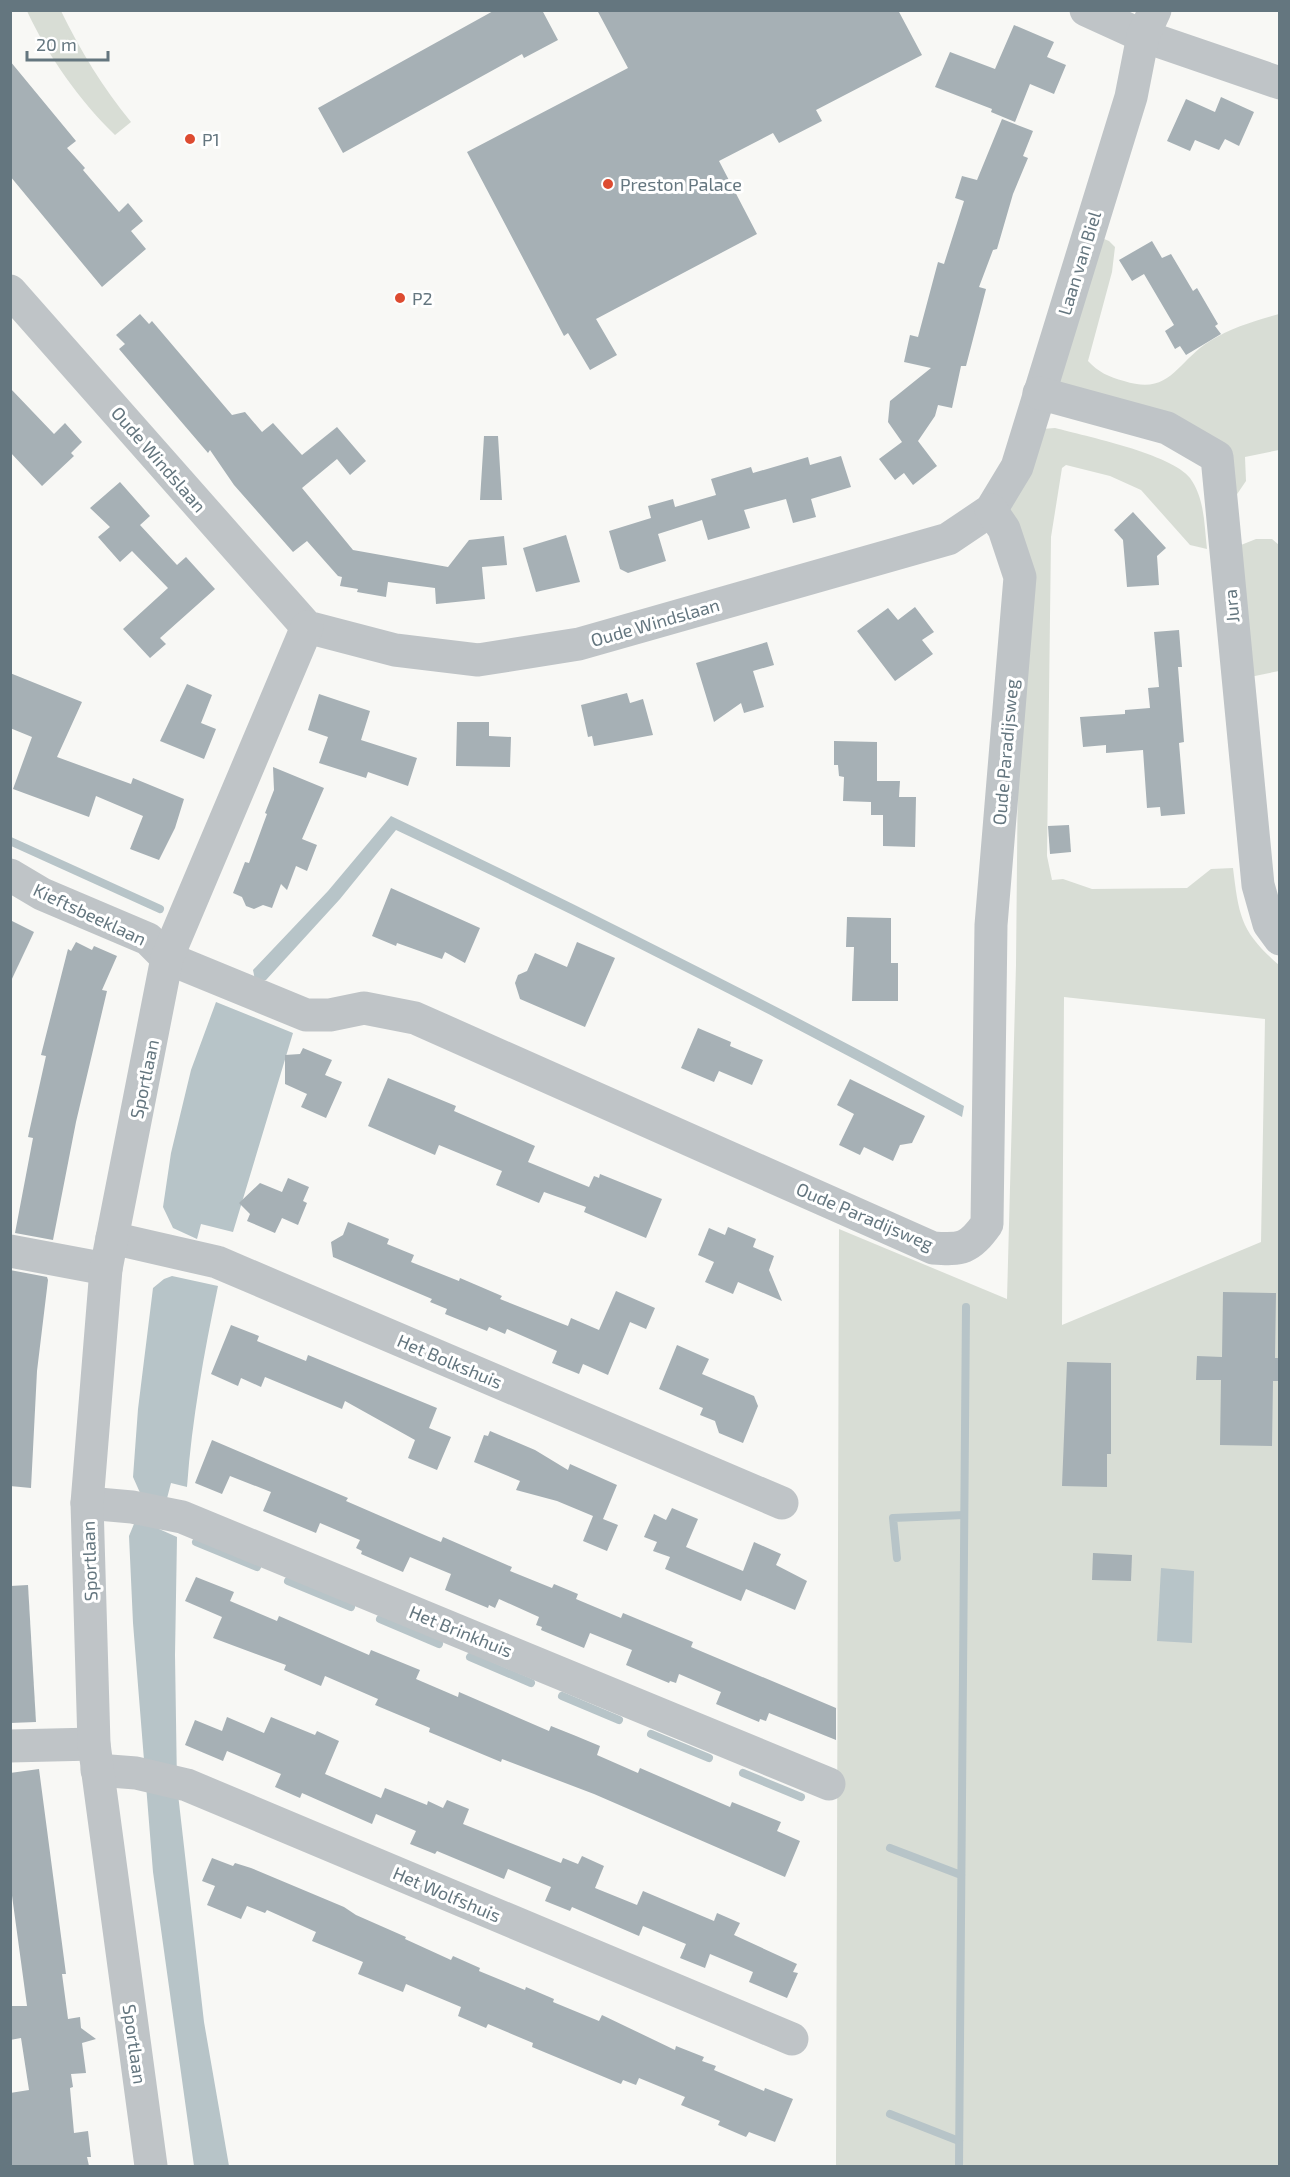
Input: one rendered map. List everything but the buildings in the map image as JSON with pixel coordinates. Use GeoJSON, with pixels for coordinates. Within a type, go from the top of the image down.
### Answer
{"type":"FeatureCollection","features":[{"type":"Feature","properties":{"kind":"street"},"geometry":{"type":"LineString","coordinates":[[1086,10],[1149,23],[1280,83]]}},
{"type":"Feature","properties":{"kind":"street","name":"Laan van Biel"},"geometry":{"type":"LineString","coordinates":[[991,510],[1017,467],[1131,97],[1149,23]]}},
{"type":"Feature","properties":{"kind":"street","name":"Oude Windslaan"},"geometry":{"type":"LineString","coordinates":[[10,291],[307,627],[395,650],[478,660],[579,644],[948,539],[991,510]]}},
{"type":"Feature","properties":{"kind":"street","name":"Jura"},"geometry":{"type":"LineString","coordinates":[[1039,393],[1167,428],[1216,457],[1258,885],[1269,924],[1280,939]]}},
{"type":"Feature","properties":{"kind":"street","name":"Oude Paradijsweg"},"geometry":{"type":"LineString","coordinates":[[167,957],[306,1015],[330,1015],[364,1008],[415,1018],[933,1248],[959,1250],[975,1240],[987,1224],[991,925],[1020,576],[1004,529],[991,510]]}},
{"type":"Feature","properties":{"kind":"street"},"geometry":{"type":"LineString","coordinates":[[167,957],[307,627]]}},
{"type":"Feature","properties":{"kind":"street","name":"Kieftsbeeklaan"},"geometry":{"type":"LineString","coordinates":[[10,875],[42,894],[148,939],[167,957]]}},
{"type":"Feature","properties":{"kind":"street","name":"Sportlaan"},"geometry":{"type":"LineString","coordinates":[[152,2166],[96,1757],[87,1503],[106,1269],[167,957]]}},
{"type":"Feature","properties":{"kind":"street","name":"Het Bolkshuis"},"geometry":{"type":"LineString","coordinates":[[112,1238],[217,1262],[782,1503]]}},
{"type":"Feature","properties":{"kind":"street"},"geometry":{"type":"LineString","coordinates":[[10,1251],[106,1269]]}},
{"type":"Feature","properties":{"kind":"street","name":"Het Brinkhuis"},"geometry":{"type":"LineString","coordinates":[[87,1503],[182,1517],[829,1784]]}},
{"type":"Feature","properties":{"kind":"street","name":"Het Wolfshuis"},"geometry":{"type":"LineString","coordinates":[[10,1746],[96,1757],[136,1773],[187,1785],[792,2039]]}},
{"type":"Feature","properties":{"kind":"shaded area"},"geometry":{"type":"Polygon","coordinates":[[[27,11],[61,11],[93,68],[131,122],[115,135],[65,77],[27,11]]]}},
{"type":"Feature","properties":{"kind":"shaded area"},"geometry":{"type":"Polygon","coordinates":[[[1087,232],[1109,241],[1115,247],[1112,272],[1088,361],[1109,376],[1140,384],[1152,384],[1163,380],[1198,349],[1218,336],[1279,314],[1279,450],[1245,457],[1246,481],[1229,506],[1218,471],[1051,386],[1087,232]]]}},
{"type":"Feature","properties":{"kind":"shaded area"},"geometry":{"type":"Polygon","coordinates":[[[1055,428],[1127,447],[1166,461],[1180,469],[1190,478],[1199,494],[1207,549],[1190,545],[1141,490],[1110,476],[1066,465],[1062,468],[1051,537],[1047,856],[1052,880],[1063,879],[1092,889],[1187,888],[1211,869],[1233,868],[1240,912],[1249,933],[1279,965],[1279,2166],[836,2166],[839,1229],[1007,1299],[1016,965],[1020,554],[1006,516],[1042,429],[1055,428]],[[1064,997],[1062,1325],[1261,1242],[1265,1019],[1064,997]]]}},
{"type":"Feature","properties":{"kind":"shaded area"},"geometry":{"type":"Polygon","coordinates":[[[1256,539],[1272,539],[1279,545],[1279,671],[1245,678],[1236,547],[1256,539]]]}},
{"type":"Feature","properties":{"kind":"shaded area"},"geometry":{"type":"Polygon","coordinates":[[[391,816],[679,957],[893,1068],[964,1106],[962,1117],[681,969],[396,830],[340,899],[266,980],[255,980],[253,970],[328,891],[391,816]]]}},
{"type":"Feature","properties":{"kind":"shaded area"},"geometry":{"type":"Polygon","coordinates":[[[216,1002],[293,1033],[233,1232],[201,1224],[197,1239],[173,1228],[163,1207],[171,1153],[191,1070],[216,1002]]]}},
{"type":"Feature","properties":{"kind":"shaded area"},"geometry":{"type":"Polygon","coordinates":[[[172,1276],[218,1286],[199,1386],[187,1487],[171,1483],[159,1529],[177,1537],[175,1655],[177,1785],[204,2022],[229,2166],[194,2166],[153,1872],[133,1623],[129,1536],[136,1519],[141,1495],[133,1477],[138,1409],[153,1288],[172,1276]]]}},
{"type":"Feature","properties":{"kind":"shaded area"},"geometry":{"type":"Polygon","coordinates":[[[1161,1568],[1194,1571],[1192,1643],[1157,1641],[1161,1568]]]}},
{"type":"Feature","properties":{"kind":"waterway"},"geometry":{"type":"LineString","coordinates":[[10,841],[160,909]]}},
{"type":"Feature","properties":{"kind":"waterway"},"geometry":{"type":"LineString","coordinates":[[959,2166],[966,1307]]}},
{"type":"Feature","properties":{"kind":"waterway"},"geometry":{"type":"LineString","coordinates":[[897,1558],[893,1518],[964,1515]]}},
{"type":"Feature","properties":{"kind":"waterway"},"geometry":{"type":"LineString","coordinates":[[196,1542],[257,1567]]}},
{"type":"Feature","properties":{"kind":"waterway"},"geometry":{"type":"LineString","coordinates":[[288,1581],[351,1607]]}},
{"type":"Feature","properties":{"kind":"waterway"},"geometry":{"type":"LineString","coordinates":[[380,1619],[439,1644]]}},
{"type":"Feature","properties":{"kind":"waterway"},"geometry":{"type":"LineString","coordinates":[[470,1657],[531,1683]]}},
{"type":"Feature","properties":{"kind":"waterway"},"geometry":{"type":"LineString","coordinates":[[562,1696],[619,1720]]}},
{"type":"Feature","properties":{"kind":"waterway"},"geometry":{"type":"LineString","coordinates":[[651,1734],[709,1758]]}},
{"type":"Feature","properties":{"kind":"waterway"},"geometry":{"type":"LineString","coordinates":[[743,1773],[801,1797]]}},
{"type":"Feature","properties":{"kind":"waterway"},"geometry":{"type":"LineString","coordinates":[[890,1848],[961,1875]]}},
{"type":"Feature","properties":{"kind":"waterway"},"geometry":{"type":"LineString","coordinates":[[890,2114],[959,2141]]}},
{"type":"Feature","properties":{"kind":"place","name":"P1"},"geometry":{"type":"Point","coordinates":[190,139]}},
{"type":"Feature","properties":{"kind":"place","name":"Preston Palace"},"geometry":{"type":"Point","coordinates":[608,184]}},
{"type":"Feature","properties":{"kind":"place","name":"P2"},"geometry":{"type":"Point","coordinates":[400,298]}}]}
